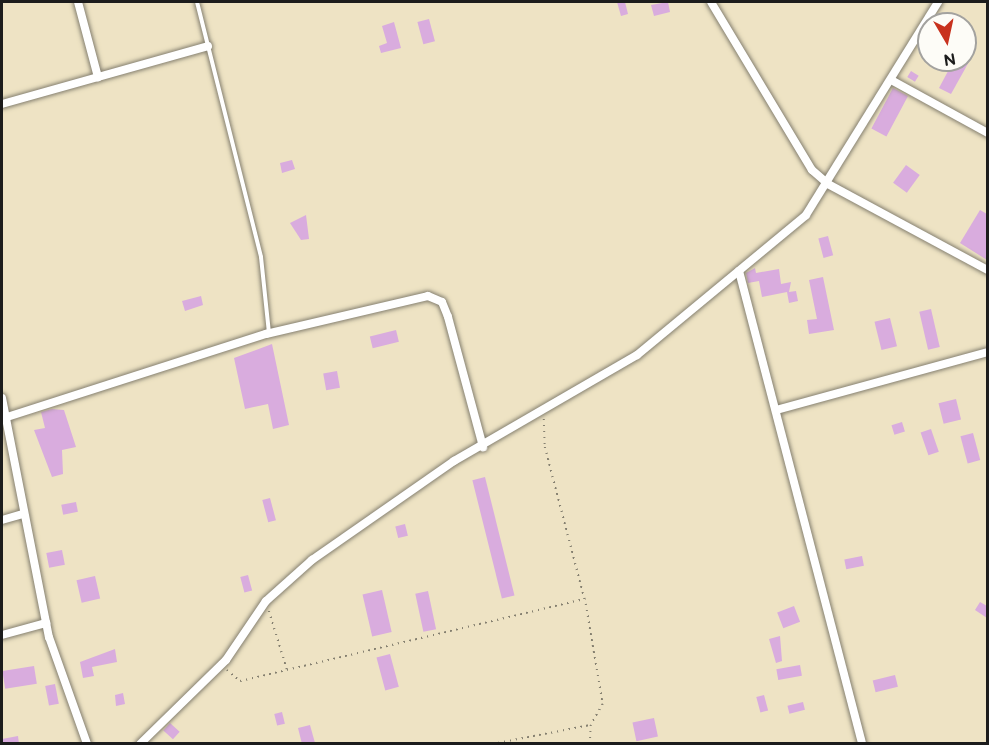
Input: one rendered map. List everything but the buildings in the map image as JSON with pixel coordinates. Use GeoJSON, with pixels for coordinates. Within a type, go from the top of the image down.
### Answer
{"type":"FeatureCollection","features":[{"type":"Feature","properties":{"kind":"street"},"geometry":{"type":"LineString","coordinates":[[78,2],[98,77]]}},
{"type":"Feature","properties":{"kind":"street"},"geometry":{"type":"LineString","coordinates":[[711,2],[812,170],[828,184],[987,270]]}},
{"type":"Feature","properties":{"kind":"street"},"geometry":{"type":"LineString","coordinates":[[140,744],[220,665],[266,601],[312,560],[454,461],[483,447],[646,348],[806,215],[828,184],[939,2]]}},
{"type":"Feature","properties":{"kind":"street"},"geometry":{"type":"LineString","coordinates":[[2,104],[208,46]]}},
{"type":"Feature","properties":{"kind":"street"},"geometry":{"type":"LineString","coordinates":[[891,80],[987,134]]}},
{"type":"Feature","properties":{"kind":"street"},"geometry":{"type":"LineString","coordinates":[[739,271],[862,744]]}},
{"type":"Feature","properties":{"kind":"street"},"geometry":{"type":"LineString","coordinates":[[7,417],[269,333],[428,296],[442,302],[483,447]]}},
{"type":"Feature","properties":{"kind":"street"},"geometry":{"type":"LineString","coordinates":[[776,410],[987,352]]}},
{"type":"Feature","properties":{"kind":"street"},"geometry":{"type":"LineString","coordinates":[[2,398],[7,417],[4,428],[46,623],[87,744]]}},
{"type":"Feature","properties":{"kind":"street"},"geometry":{"type":"LineString","coordinates":[[2,520],[23,514]]}},
{"type":"Feature","properties":{"kind":"street"},"geometry":{"type":"LineString","coordinates":[[2,635],[46,623]]}},
{"type":"Feature","properties":{"kind":"lane"},"geometry":{"type":"LineString","coordinates":[[197,2],[263,266],[269,333]]}},
{"type":"Feature","properties":{"kind":"path"},"geometry":{"type":"LineString","coordinates":[[543,411],[545,447],[585,599],[603,704],[591,724],[590,744]]}},
{"type":"Feature","properties":{"kind":"path"},"geometry":{"type":"LineString","coordinates":[[220,665],[240,681],[585,599]]}},
{"type":"Feature","properties":{"kind":"path"},"geometry":{"type":"LineString","coordinates":[[266,601],[288,670]]}},
{"type":"Feature","properties":{"kind":"path"},"geometry":{"type":"LineString","coordinates":[[492,744],[591,724]]}}]}
